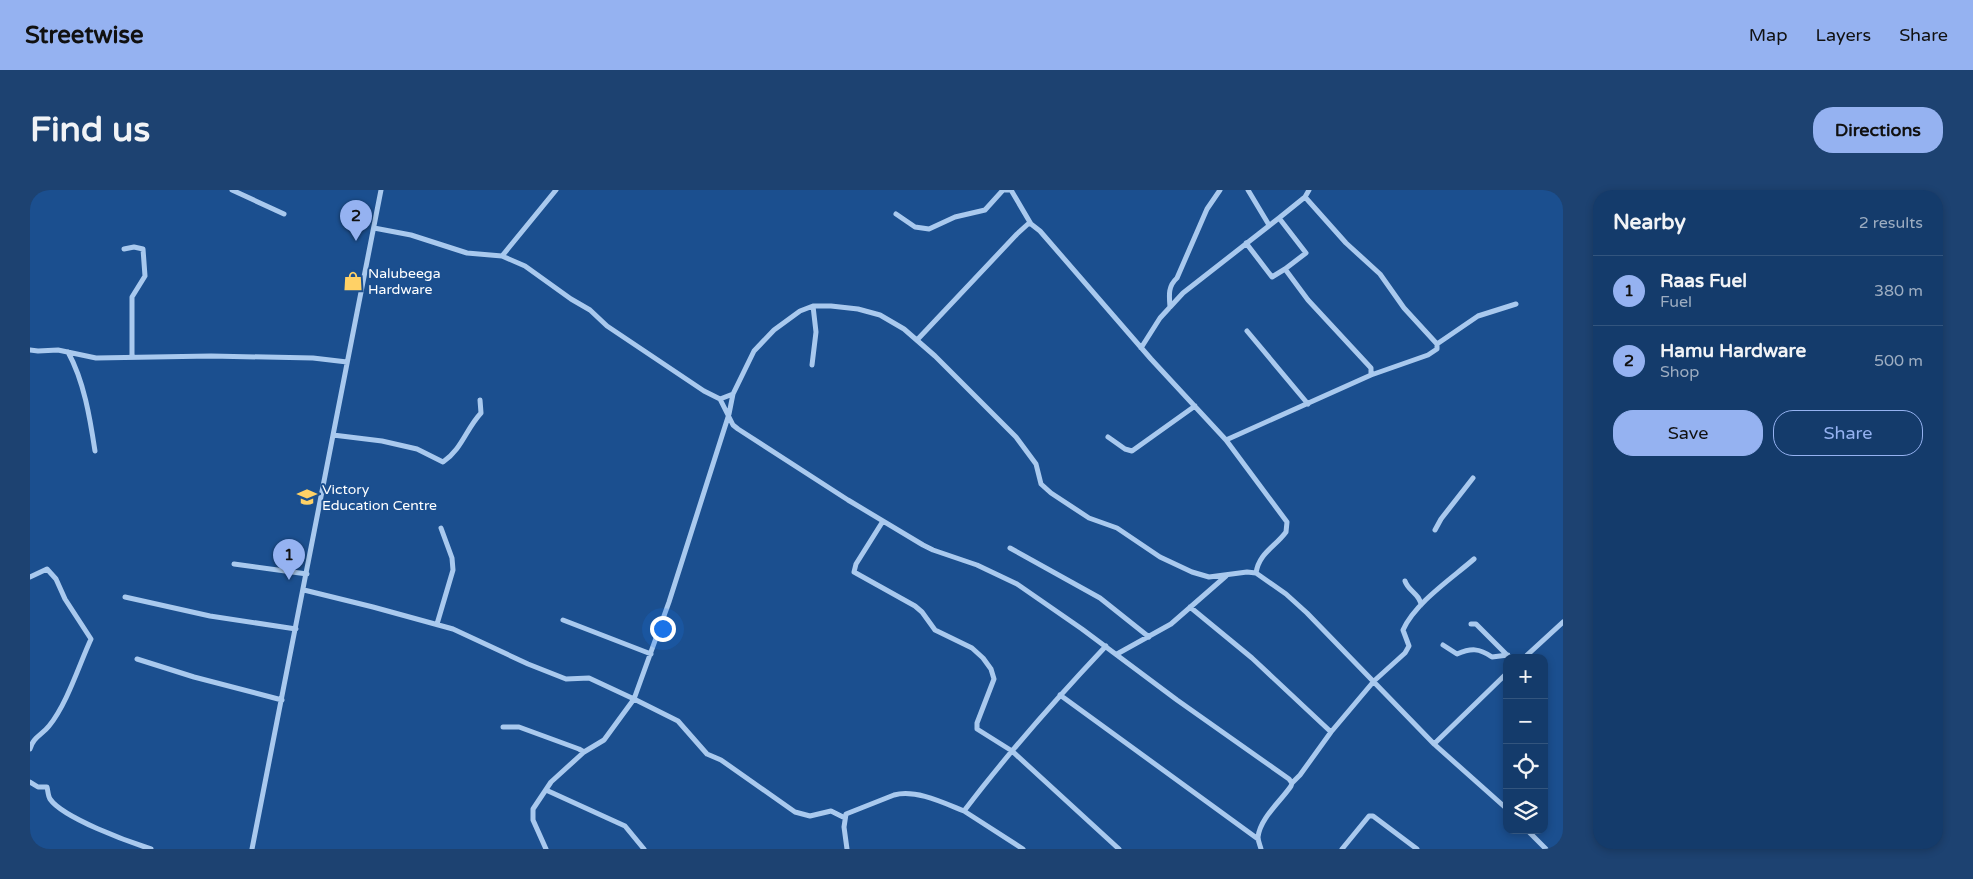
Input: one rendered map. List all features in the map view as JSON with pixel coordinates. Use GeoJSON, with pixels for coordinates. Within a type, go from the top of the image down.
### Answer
{"type":"FeatureCollection","features":[{"type":"Feature","properties":{"kind":"street"},"geometry":{"type":"LineString","coordinates":[[232,190],[284,214]]}},
{"type":"Feature","properties":{"kind":"street"},"geometry":{"type":"LineString","coordinates":[[252,849],[381,190]]}},
{"type":"Feature","properties":{"kind":"street"},"geometry":{"type":"LineString","coordinates":[[502,256],[556,190]]}},
{"type":"Feature","properties":{"kind":"street"},"geometry":{"type":"LineString","coordinates":[[896,214],[915,227],[929,229],[955,217],[985,210],[1003,190],[1011,190],[1031,224],[1040,231],[1141,348],[1226,440],[1288,522],[1286,532],[1266,551],[1258,564],[1256,574]]}},
{"type":"Feature","properties":{"kind":"street"},"geometry":{"type":"LineString","coordinates":[[1170,306],[1169,293],[1172,283],[1177,278],[1207,209],[1220,190]]}},
{"type":"Feature","properties":{"kind":"street"},"geometry":{"type":"LineString","coordinates":[[1248,190],[1269,225]]}},
{"type":"Feature","properties":{"kind":"street"},"geometry":{"type":"LineString","coordinates":[[1141,348],[1170,306],[1183,293],[1279,218],[1305,196],[1309,190]]}},
{"type":"Feature","properties":{"kind":"street"},"geometry":{"type":"LineString","coordinates":[[1305,196],[1346,243],[1380,274],[1404,308],[1437,344]]}},
{"type":"Feature","properties":{"kind":"street"},"geometry":{"type":"LineString","coordinates":[[1246,243],[1272,277],[1286,269],[1306,253],[1279,218]]}},
{"type":"Feature","properties":{"kind":"street"},"geometry":{"type":"LineString","coordinates":[[917,340],[1018,234],[1028,224],[1031,224]]}},
{"type":"Feature","properties":{"kind":"street"},"geometry":{"type":"LineString","coordinates":[[374,228],[411,235],[468,253],[502,256],[525,266],[571,300],[590,310],[607,326],[704,391],[720,399],[733,425],[738,429],[883,521],[933,550],[977,565],[1017,584],[1106,646],[1292,783]]}},
{"type":"Feature","properties":{"kind":"street"},"geometry":{"type":"LineString","coordinates":[[124,250],[134,247],[143,249],[145,254],[145,276],[132,298],[132,357]]}},
{"type":"Feature","properties":{"kind":"street"},"geometry":{"type":"LineString","coordinates":[[1286,269],[1308,300],[1371,368],[1371,375]]}},
{"type":"Feature","properties":{"kind":"street"},"geometry":{"type":"LineString","coordinates":[[1226,440],[1371,375],[1428,355],[1437,349],[1437,344],[1478,316],[1516,304]]}},
{"type":"Feature","properties":{"kind":"street"},"geometry":{"type":"LineString","coordinates":[[812,365],[816,332],[813,306]]}},
{"type":"Feature","properties":{"kind":"street"},"geometry":{"type":"LineString","coordinates":[[546,849],[534,820],[533,809],[551,782],[584,752],[604,740],[634,699],[651,654],[733,394],[745,367],[763,339],[787,319],[813,306],[858,309],[880,315],[904,329],[935,356],[1016,437],[1036,464],[1041,484],[1051,493],[1090,518],[1117,528],[1160,557],[1201,576],[1247,572],[1256,574],[1293,600],[1434,744],[1503,805]]}},
{"type":"Feature","properties":{"kind":"street"},"geometry":{"type":"LineString","coordinates":[[1247,331],[1308,404]]}},
{"type":"Feature","properties":{"kind":"street"},"geometry":{"type":"LineString","coordinates":[[30,350],[67,351],[96,358],[313,358],[347,362]]}},
{"type":"Feature","properties":{"kind":"street"},"geometry":{"type":"LineString","coordinates":[[67,351],[78,374],[95,451]]}},
{"type":"Feature","properties":{"kind":"street"},"geometry":{"type":"LineString","coordinates":[[720,399],[733,394]]}},
{"type":"Feature","properties":{"kind":"street"},"geometry":{"type":"LineString","coordinates":[[333,435],[382,441],[417,449],[443,462],[454,454],[471,424],[481,413],[480,400]]}},
{"type":"Feature","properties":{"kind":"street"},"geometry":{"type":"LineString","coordinates":[[1108,437],[1125,449],[1132,451],[1195,406]]}},
{"type":"Feature","properties":{"kind":"street"},"geometry":{"type":"LineString","coordinates":[[1435,530],[1441,519],[1473,478]]}},
{"type":"Feature","properties":{"kind":"street"},"geometry":{"type":"LineString","coordinates":[[883,521],[856,564],[854,572],[915,606],[922,612],[935,630],[972,648],[983,658],[991,669],[994,679],[976,726],[980,732],[1012,751],[1118,849]]}},
{"type":"Feature","properties":{"kind":"street"},"geometry":{"type":"LineString","coordinates":[[437,624],[453,570],[452,558],[441,528]]}},
{"type":"Feature","properties":{"kind":"street"},"geometry":{"type":"LineString","coordinates":[[1010,548],[1100,598],[1149,637]]}},
{"type":"Feature","properties":{"kind":"street"},"geometry":{"type":"LineString","coordinates":[[1261,849],[1258,838],[1267,816],[1331,732],[1374,681],[1405,653],[1409,646],[1403,630],[1407,622],[1421,605],[1474,558]]}},
{"type":"Feature","properties":{"kind":"street"},"geometry":{"type":"LineString","coordinates":[[234,564],[307,574]]}},
{"type":"Feature","properties":{"kind":"street"},"geometry":{"type":"LineString","coordinates":[[30,577],[47,569],[56,578],[65,599],[91,639],[57,714],[48,727],[32,741],[30,749]]}},
{"type":"Feature","properties":{"kind":"street"},"geometry":{"type":"LineString","coordinates":[[1116,654],[1171,624],[1226,575]]}},
{"type":"Feature","properties":{"kind":"street"},"geometry":{"type":"LineString","coordinates":[[1405,581],[1418,596],[1421,605]]}},
{"type":"Feature","properties":{"kind":"street"},"geometry":{"type":"LineString","coordinates":[[304,590],[453,629],[528,664],[566,679],[589,678],[678,721],[703,751],[721,760],[795,812],[810,816],[831,811],[845,818]]}},
{"type":"Feature","properties":{"kind":"street"},"geometry":{"type":"LineString","coordinates":[[125,597],[210,616],[296,630]]}},
{"type":"Feature","properties":{"kind":"street"},"geometry":{"type":"LineString","coordinates":[[1190,607],[1252,658],[1331,732]]}},
{"type":"Feature","properties":{"kind":"street"},"geometry":{"type":"LineString","coordinates":[[562,620],[651,654]]}},
{"type":"Feature","properties":{"kind":"street"},"geometry":{"type":"LineString","coordinates":[[1528,654],[1563,622]]}},
{"type":"Feature","properties":{"kind":"street"},"geometry":{"type":"LineString","coordinates":[[1471,624],[1476,624],[1506,654]]}},
{"type":"Feature","properties":{"kind":"street"},"geometry":{"type":"LineString","coordinates":[[1442,645],[1457,654],[1468,648],[1484,652],[1492,657],[1503,657]]}},
{"type":"Feature","properties":{"kind":"street"},"geometry":{"type":"LineString","coordinates":[[964,811],[1012,751],[1106,646]]}},
{"type":"Feature","properties":{"kind":"street"},"geometry":{"type":"LineString","coordinates":[[137,660],[282,700]]}},
{"type":"Feature","properties":{"kind":"street"},"geometry":{"type":"LineString","coordinates":[[1434,744],[1503,677]]}},
{"type":"Feature","properties":{"kind":"street"},"geometry":{"type":"LineString","coordinates":[[1060,696],[1258,838]]}},
{"type":"Feature","properties":{"kind":"street"},"geometry":{"type":"LineString","coordinates":[[503,727],[519,727],[584,752]]}},
{"type":"Feature","properties":{"kind":"street"},"geometry":{"type":"LineString","coordinates":[[30,782],[38,787],[47,788],[50,798],[65,811],[120,839],[152,849]]}},
{"type":"Feature","properties":{"kind":"street"},"geometry":{"type":"LineString","coordinates":[[546,790],[624,826],[644,849]]}},
{"type":"Feature","properties":{"kind":"street"},"geometry":{"type":"LineString","coordinates":[[847,849],[844,827],[848,812],[900,793],[930,798],[964,811],[1022,849]]}},
{"type":"Feature","properties":{"kind":"street"},"geometry":{"type":"LineString","coordinates":[[1342,849],[1369,816],[1373,816],[1417,849]]}},
{"type":"Feature","properties":{"kind":"street"},"geometry":{"type":"LineString","coordinates":[[1532,834],[1546,849]]}},
{"type":"Feature","properties":{"kind":"place","name":"Hamu Hardware"},"geometry":{"type":"Point","coordinates":[356,241]}},
{"type":"Feature","properties":{"kind":"place","name":"Nalubeega Hardware"},"geometry":{"type":"Point","coordinates":[353,281]}},
{"type":"Feature","properties":{"kind":"place","name":"Victory Education Centre"},"geometry":{"type":"Point","coordinates":[307,497]}},
{"type":"Feature","properties":{"kind":"place","name":"Raas Fuel"},"geometry":{"type":"Point","coordinates":[289,580]}}]}
